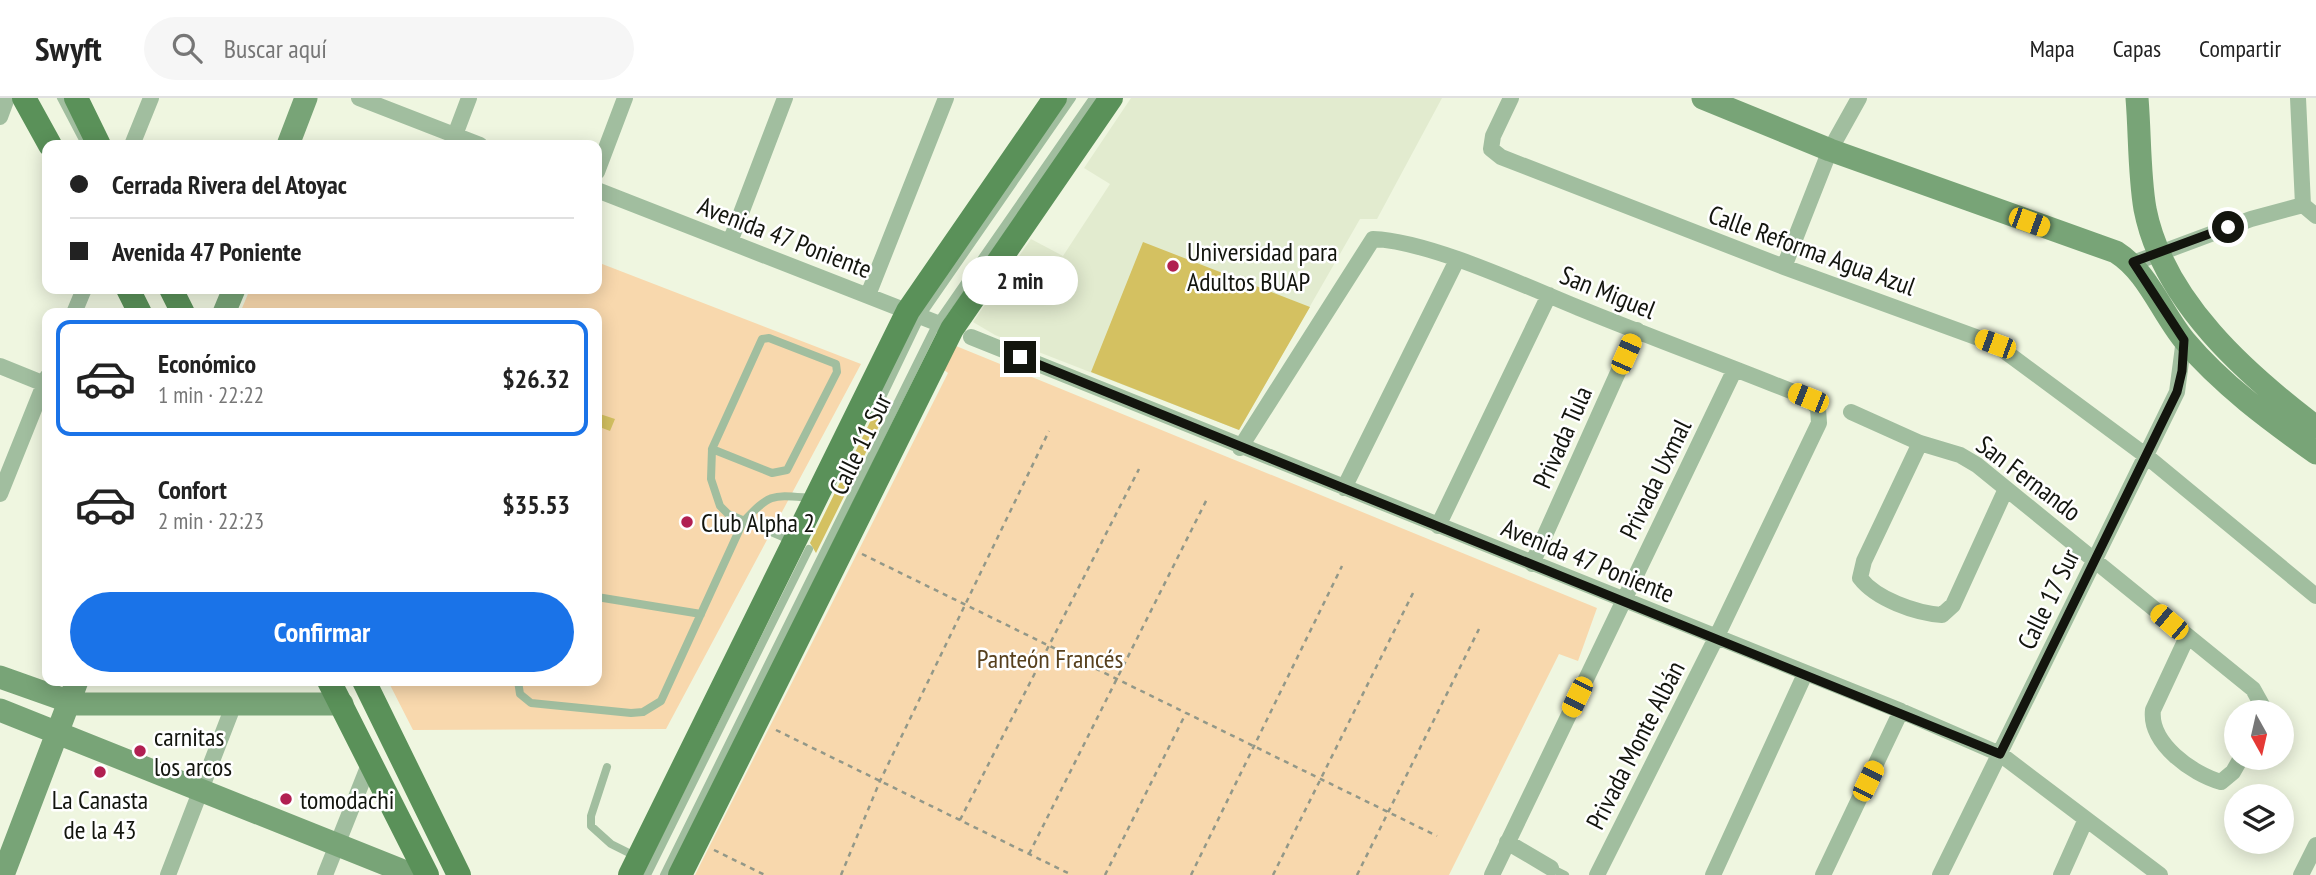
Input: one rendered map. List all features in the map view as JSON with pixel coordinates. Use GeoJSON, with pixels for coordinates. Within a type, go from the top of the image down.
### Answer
{"type":"FeatureCollection","features":[{"type":"Feature","properties":{"kind":"main road"},"geometry":{"type":"LineString","coordinates":[[24,98],[47,140]]}},
{"type":"Feature","properties":{"kind":"main road"},"geometry":{"type":"LineString","coordinates":[[76,98],[97,140]]}},
{"type":"Feature","properties":{"kind":"main road"},"geometry":{"type":"LineString","coordinates":[[290,140],[306,98]]}},
{"type":"Feature","properties":{"kind":"main road","name":"Calle 11 Sur"},"geometry":{"type":"LineString","coordinates":[[638,869],[801,546],[816,498],[914,313],[1055,98]]}},
{"type":"Feature","properties":{"kind":"main road","name":"Calle 11 Sur"},"geometry":{"type":"LineString","coordinates":[[680,875],[954,330],[1111,98]]}},
{"type":"Feature","properties":{"kind":"main road"},"geometry":{"type":"LineString","coordinates":[[1703,98],[1830,150],[2116,252],[2133,262],[2184,340],[2213,371],[2316,453]]}},
{"type":"Feature","properties":{"kind":"main road"},"geometry":{"type":"LineString","coordinates":[[2137,98],[2145,208],[2160,251],[2194,310],[2222,345],[2316,427]]}},
{"type":"Feature","properties":{"kind":"main road"},"geometry":{"type":"LineString","coordinates":[[0,677],[69,703],[234,704],[339,692],[370,762],[427,875]]}},
{"type":"Feature","properties":{"kind":"main road"},"geometry":{"type":"LineString","coordinates":[[3,875],[75,686]]}},
{"type":"Feature","properties":{"kind":"main road"},"geometry":{"type":"LineString","coordinates":[[366,686],[459,875]]}},
{"type":"Feature","properties":{"kind":"main road"},"geometry":{"type":"LineString","coordinates":[[0,710],[414,875]]}},
{"type":"Feature","properties":{"kind":"street"},"geometry":{"type":"LineString","coordinates":[[0,117],[7,98]]}},
{"type":"Feature","properties":{"kind":"street"},"geometry":{"type":"LineString","coordinates":[[134,140],[151,98]]}},
{"type":"Feature","properties":{"kind":"street"},"geometry":{"type":"LineString","coordinates":[[359,98],[467,140]]}},
{"type":"Feature","properties":{"kind":"street"},"geometry":{"type":"LineString","coordinates":[[454,135],[469,98]]}},
{"type":"Feature","properties":{"kind":"street"},"geometry":{"type":"LineString","coordinates":[[602,159],[625,98]]}},
{"type":"Feature","properties":{"kind":"street"},"geometry":{"type":"LineString","coordinates":[[730,242],[785,98]]}},
{"type":"Feature","properties":{"kind":"street"},"geometry":{"type":"LineString","coordinates":[[868,295],[946,98]]}},
{"type":"Feature","properties":{"kind":"street","name":"Calle Reforma Agua Azul"},"geometry":{"type":"LineString","coordinates":[[1511,98],[1493,136],[1491,149],[1501,157],[1784,267],[1995,344],[2145,455],[2316,596]]}},
{"type":"Feature","properties":{"kind":"street"},"geometry":{"type":"LineString","coordinates":[[1784,267],[1830,150],[1859,98]]}},
{"type":"Feature","properties":{"kind":"street"},"geometry":{"type":"LineString","coordinates":[[2133,262],[2251,219],[2310,211],[2298,98]]}},
{"type":"Feature","properties":{"kind":"street","name":"Avenida 47 Poniente"},"geometry":{"type":"LineString","coordinates":[[602,192],[914,313],[1240,447],[1901,711],[2000,754],[2161,875]]}},
{"type":"Feature","properties":{"kind":"street","name":"San Miguel"},"geometry":{"type":"LineString","coordinates":[[1240,447],[1373,239],[1387,240],[1457,260],[1808,398],[1818,408]]}},
{"type":"Feature","properties":{"kind":"street"},"geometry":{"type":"LineString","coordinates":[[1344,488],[1457,260]]}},
{"type":"Feature","properties":{"kind":"street"},"geometry":{"type":"LineString","coordinates":[[1438,526],[1549,295]]}},
{"type":"Feature","properties":{"kind":"street","name":"Privada Tula"},"geometry":{"type":"LineString","coordinates":[[1532,564],[1637,330]]}},
{"type":"Feature","properties":{"kind":"street","name":"Calle 17 Sur"},"geometry":{"type":"LineString","coordinates":[[1940,875],[2177,392],[2182,371],[2184,340]]}},
{"type":"Feature","properties":{"kind":"street"},"geometry":{"type":"LineString","coordinates":[[0,366],[42,381]]}},
{"type":"Feature","properties":{"kind":"street","name":"Privada Uxmal"},"geometry":{"type":"LineString","coordinates":[[1492,875],[1735,369]]}},
{"type":"Feature","properties":{"kind":"street"},"geometry":{"type":"LineString","coordinates":[[0,494],[42,392]]}},
{"type":"Feature","properties":{"kind":"street","name":"Privada Monte Albán"},"geometry":{"type":"LineString","coordinates":[[1597,875],[1716,638],[1819,423],[1818,408]]}},
{"type":"Feature","properties":{"kind":"street","name":"San Fernando"},"geometry":{"type":"LineString","coordinates":[[1852,412],[1920,443],[1960,454],[1977,465],[2005,491],[2095,560],[2253,689],[2259,700]]}},
{"type":"Feature","properties":{"kind":"street"},"geometry":{"type":"LineString","coordinates":[[1920,443],[1864,561],[1860,578],[1870,590],[1928,614],[1942,615],[1953,605],[2005,491]]}},
{"type":"Feature","properties":{"kind":"street"},"geometry":{"type":"LineString","coordinates":[[2187,637],[2152,710],[2151,723],[2158,738],[2204,778],[2221,782],[2234,770]]}},
{"type":"Feature","properties":{"kind":"street"},"geometry":{"type":"LineString","coordinates":[[1713,875],[1805,674]]}},
{"type":"Feature","properties":{"kind":"street"},"geometry":{"type":"LineString","coordinates":[[168,875],[234,704]]}},
{"type":"Feature","properties":{"kind":"street"},"geometry":{"type":"LineString","coordinates":[[1823,875],[1901,711]]}},
{"type":"Feature","properties":{"kind":"street"},"geometry":{"type":"LineString","coordinates":[[325,875],[370,762]]}},
{"type":"Feature","properties":{"kind":"street"},"geometry":{"type":"LineString","coordinates":[[2061,875],[2086,819]]}},
{"type":"Feature","properties":{"kind":"street"},"geometry":{"type":"LineString","coordinates":[[1507,842],[1558,871]]}},
{"type":"Feature","properties":{"kind":"street"},"geometry":{"type":"LineString","coordinates":[[2301,875],[2316,845]]}},
{"type":"Feature","properties":{"kind":"lane"},"geometry":{"type":"LineString","coordinates":[[36,98],[57,140]]}},
{"type":"Feature","properties":{"kind":"lane"},"geometry":{"type":"LineString","coordinates":[[61,98],[83,140]]}},
{"type":"Feature","properties":{"kind":"lane"},"geometry":{"type":"LineString","coordinates":[[874,414],[914,313],[1072,98]]}},
{"type":"Feature","properties":{"kind":"lane"},"geometry":{"type":"LineString","coordinates":[[664,875],[954,330],[1093,98]]}},
{"type":"Feature","properties":{"kind":"lane"},"geometry":{"type":"LineString","coordinates":[[712,449],[772,473],[787,470],[837,372],[836,364],[769,338],[762,339],[712,449],[711,479],[716,495],[728,514],[801,546]]}},
{"type":"Feature","properties":{"kind":"lane"},"geometry":{"type":"LineString","coordinates":[[519,686],[520,694],[531,703],[643,712],[661,701],[743,522],[757,507],[775,495],[816,498]]}},
{"type":"Feature","properties":{"kind":"lane"},"geometry":{"type":"LineString","coordinates":[[602,598],[701,614]]}},
{"type":"Feature","properties":{"kind":"lane"},"geometry":{"type":"LineString","coordinates":[[360,686],[454,875]]}},
{"type":"Feature","properties":{"kind":"lane"},"geometry":{"type":"LineString","coordinates":[[339,692],[435,875]]}},
{"type":"Feature","properties":{"kind":"lane"},"geometry":{"type":"LineString","coordinates":[[607,767],[590,816],[591,826],[638,869]]}},
{"type":"Feature","properties":{"kind":"path"},"geometry":{"type":"LineString","coordinates":[[841,875],[880,781],[1049,431]]}},
{"type":"Feature","properties":{"kind":"path"},"geometry":{"type":"LineString","coordinates":[[960,820],[1139,469]]}},
{"type":"Feature","properties":{"kind":"path"},"geometry":{"type":"LineString","coordinates":[[1029,854],[1207,499]]}},
{"type":"Feature","properties":{"kind":"path"},"geometry":{"type":"LineString","coordinates":[[862,554],[1437,836]]}},
{"type":"Feature","properties":{"kind":"path"},"geometry":{"type":"LineString","coordinates":[[1191,875],[1342,566]]}},
{"type":"Feature","properties":{"kind":"path"},"geometry":{"type":"LineString","coordinates":[[1273,875],[1413,593]]}},
{"type":"Feature","properties":{"kind":"path"},"geometry":{"type":"LineString","coordinates":[[1357,875],[1479,629]]}},
{"type":"Feature","properties":{"kind":"path"},"geometry":{"type":"LineString","coordinates":[[1105,875],[1186,713]]}},
{"type":"Feature","properties":{"kind":"path"},"geometry":{"type":"LineString","coordinates":[[775,730],[1072,875]]}},
{"type":"Feature","properties":{"kind":"path"},"geometry":{"type":"LineString","coordinates":[[709,848],[765,875]]}},
{"type":"Feature","properties":{"kind":"shaded area","name":"Universidad para Adultos BUAP"},"geometry":{"type":"Polygon","coordinates":[[[1131,98],[1442,98],[1377,219],[1360,219],[1239,430],[995,335],[973,322],[1031,239],[1063,256],[1110,184],[1084,168],[1131,98]]]}},
{"type":"Feature","properties":{"kind":"green space","name":"Club Alpha 2"},"geometry":{"type":"Polygon","coordinates":[[[602,264],[861,364],[666,729],[413,730],[391,686],[602,686],[602,308],[242,308],[248,294],[602,294],[602,264]]]}},
{"type":"Feature","properties":{"kind":"green space","name":"Panteón Francés"},"geometry":{"type":"Polygon","coordinates":[[[956,346],[1597,608],[1578,661],[1559,654],[1449,875],[695,875],[948,373],[939,366],[956,346]]]}},
{"type":"Feature","properties":{"kind":"building"},"geometry":{"type":"Polygon","coordinates":[[[1143,242],[1310,307],[1239,430],[1091,372],[1143,242]]]}},
{"type":"Feature","properties":{"kind":"building"},"geometry":{"type":"Polygon","coordinates":[[[602,415],[615,419],[610,431],[602,428],[602,415]]]}},
{"type":"Feature","properties":{"kind":"building"},"geometry":{"type":"Polygon","coordinates":[[[883,418],[816,553],[810,543],[871,420],[883,418]]]}},
{"type":"Feature","properties":{"kind":"place","name":"Universidad para Adultos BUAP"},"geometry":{"type":"Point","coordinates":[1173,266]}},
{"type":"Feature","properties":{"kind":"place","name":"Club Alpha 2"},"geometry":{"type":"Point","coordinates":[687,522]}},
{"type":"Feature","properties":{"kind":"place","name":"carnitas los arcos"},"geometry":{"type":"Point","coordinates":[140,751]}},
{"type":"Feature","properties":{"kind":"place","name":"La Canasta de la 43"},"geometry":{"type":"Point","coordinates":[100,772]}},
{"type":"Feature","properties":{"kind":"place","name":"tomodachi"},"geometry":{"type":"Point","coordinates":[286,799]}},
{"type":"Feature","properties":{"kind":"route"},"geometry":{"type":"LineString","coordinates":[[1020,357],[1901,711],[2000,754],[2177,392],[2182,371],[2184,340],[2133,262],[2228,227]]}}]}
